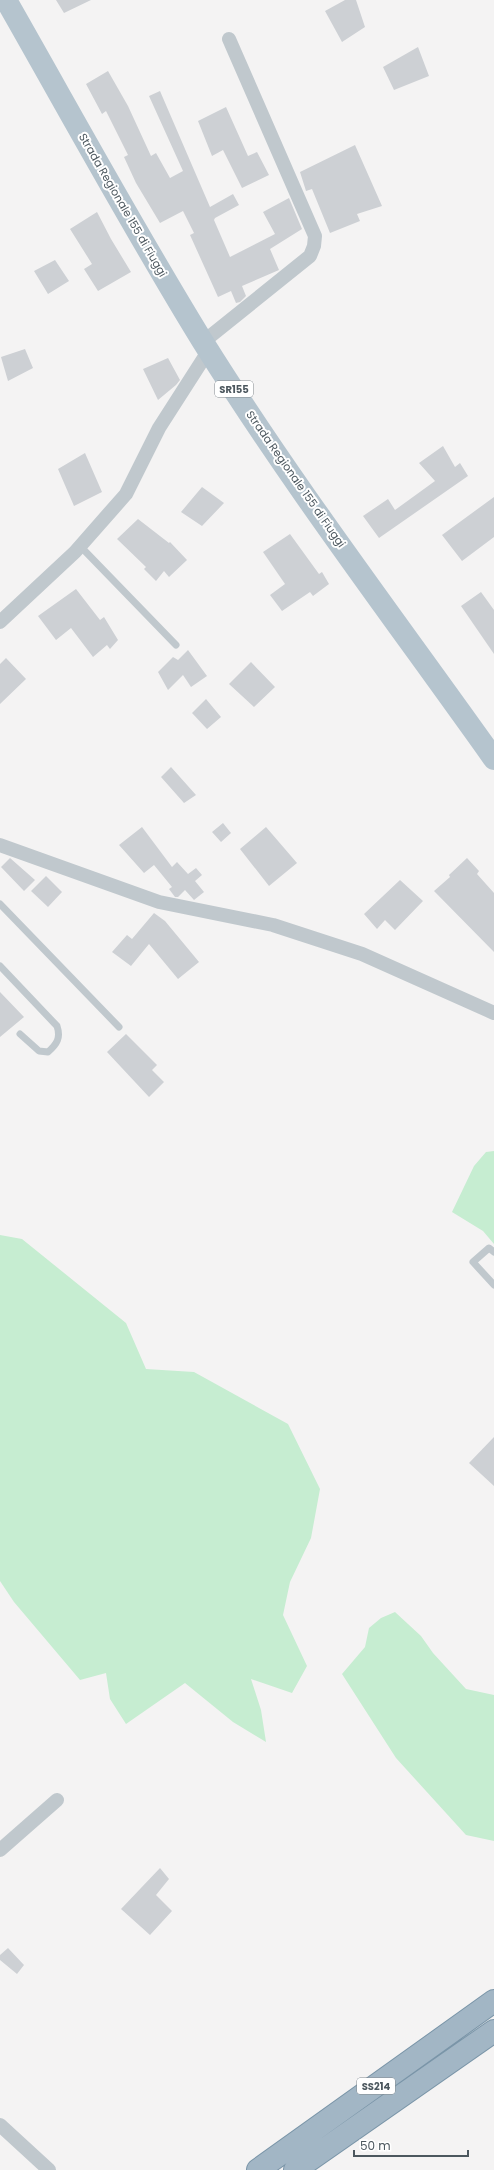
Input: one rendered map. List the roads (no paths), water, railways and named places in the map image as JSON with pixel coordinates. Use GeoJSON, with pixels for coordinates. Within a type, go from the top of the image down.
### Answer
{"type":"FeatureCollection","features":[{"type":"Feature","properties":{"kind":"highway","name":"SS214"},"geometry":{"type":"LineString","coordinates":[[258,2170],[494,2001]]}},
{"type":"Feature","properties":{"kind":"highway","name":"SS214"},"geometry":{"type":"LineString","coordinates":[[295,2170],[494,2031]]}},
{"type":"Feature","properties":{"kind":"main road","name":"Strada Regionale 155 di Fiuggi"},"geometry":{"type":"LineString","coordinates":[[6,0],[132,222],[206,346],[271,446],[494,757]]}},
{"type":"Feature","properties":{"kind":"street"},"geometry":{"type":"LineString","coordinates":[[0,622],[81,546],[126,494],[159,428],[206,346],[310,256],[314,246],[315,236],[229,39]]}},
{"type":"Feature","properties":{"kind":"street"},"geometry":{"type":"LineString","coordinates":[[0,845],[159,902],[273,925],[362,954],[494,1013]]}},
{"type":"Feature","properties":{"kind":"street"},"geometry":{"type":"LineString","coordinates":[[0,1850],[57,1800]]}},
{"type":"Feature","properties":{"kind":"street"},"geometry":{"type":"LineString","coordinates":[[0,2125],[49,2170]]}},
{"type":"Feature","properties":{"kind":"lane"},"geometry":{"type":"LineString","coordinates":[[81,546],[176,645]]}},
{"type":"Feature","properties":{"kind":"lane"},"geometry":{"type":"LineString","coordinates":[[0,904],[120,1027]]}},
{"type":"Feature","properties":{"kind":"lane"},"geometry":{"type":"LineString","coordinates":[[0,966],[57,1026],[60,1034],[56,1045],[48,1052],[39,1051],[20,1034]]}},
{"type":"Feature","properties":{"kind":"lane"},"geometry":{"type":"LineString","coordinates":[[494,1252],[489,1248],[473,1262],[494,1285]]}}]}
